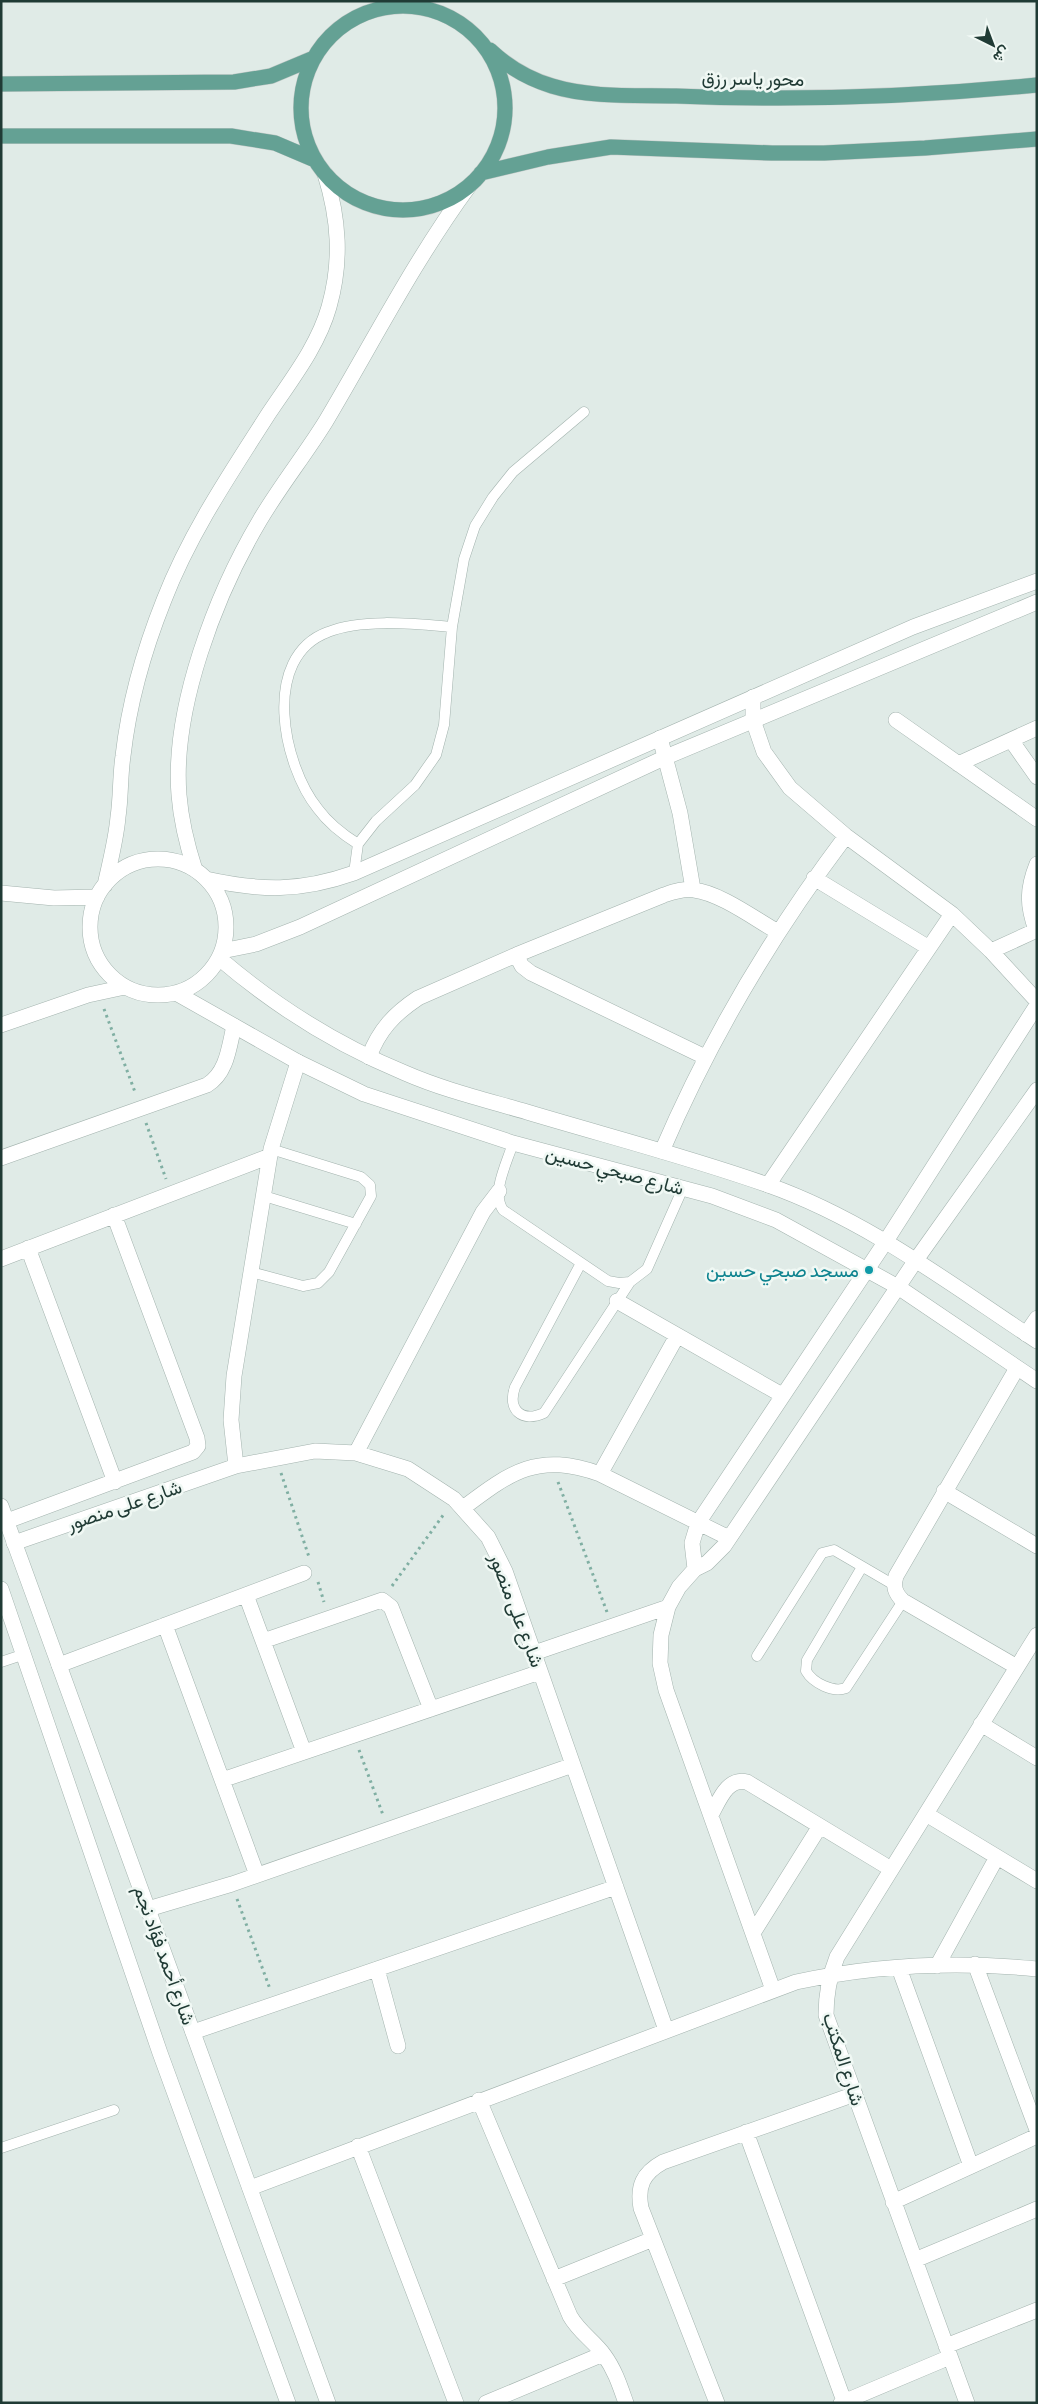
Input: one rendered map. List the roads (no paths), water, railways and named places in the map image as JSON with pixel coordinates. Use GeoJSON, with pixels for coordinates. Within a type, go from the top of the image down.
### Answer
{"type":"FeatureCollection","features":[{"type":"Feature","properties":{"kind":"main road","name":"محور ياسر رزق"},"geometry":{"type":"LineString","coordinates":[[314,58],[337,31],[352,20],[376,10],[402,6],[420,8],[454,20],[508,64],[532,78],[559,88],[594,93],[823,99],[922,95],[1037,85]]}},
{"type":"Feature","properties":{"kind":"main road"},"geometry":{"type":"LineString","coordinates":[[314,58],[302,91],[301,109],[302,127],[314,160],[325,174],[352,197],[385,209],[421,209],[438,204],[469,186],[481,173],[499,143],[505,108],[498,73],[481,42]]}},
{"type":"Feature","properties":{"kind":"main road"},"geometry":{"type":"LineString","coordinates":[[1,84],[234,82],[271,76],[314,58]]}},
{"type":"Feature","properties":{"kind":"main road"},"geometry":{"type":"LineString","coordinates":[[1,136],[232,136],[275,144],[314,160]]}},
{"type":"Feature","properties":{"kind":"main road"},"geometry":{"type":"LineString","coordinates":[[481,173],[548,157],[611,147],[824,153],[934,148],[1037,139]]}},
{"type":"Feature","properties":{"kind":"street"},"geometry":{"type":"LineString","coordinates":[[325,174],[332,196],[338,241],[336,271],[329,308],[311,350],[212,501],[194,533],[164,600],[138,677],[129,717],[122,757],[118,818],[101,891],[92,911],[90,926],[95,955],[113,978],[125,987],[150,995],[176,993],[201,980],[220,955],[226,936],[226,920],[216,891],[201,874],[182,820],[178,768],[181,742],[196,670],[222,595],[260,519],[325,422],[422,253],[469,186]]}},
{"type":"Feature","properties":{"kind":"street"},"geometry":{"type":"LineString","coordinates":[[1,893],[54,898],[101,891],[127,867],[147,860],[169,860],[201,874],[244,887],[289,888],[324,883],[354,873],[913,627],[1037,581]]}},
{"type":"Feature","properties":{"kind":"street"},"geometry":{"type":"LineString","coordinates":[[220,955],[256,944],[315,920],[666,757],[1037,602]]}},
{"type":"Feature","properties":{"kind":"street"},"geometry":{"type":"LineString","coordinates":[[753,697],[753,720],[764,752],[780,778],[800,798],[846,836],[952,914],[991,951],[1037,1001]]}},
{"type":"Feature","properties":{"kind":"street"},"geometry":{"type":"LineString","coordinates":[[896,720],[1037,819]]}},
{"type":"Feature","properties":{"kind":"street"},"geometry":{"type":"LineString","coordinates":[[958,764],[1037,728]]}},
{"type":"Feature","properties":{"kind":"street"},"geometry":{"type":"LineString","coordinates":[[660,738],[684,832],[693,889]]}},
{"type":"Feature","properties":{"kind":"street"},"geometry":{"type":"LineString","coordinates":[[1012,740],[1037,777]]}},
{"type":"Feature","properties":{"kind":"street"},"geometry":{"type":"LineString","coordinates":[[662,1151],[706,1057],[778,932],[814,878],[846,836]]}},
{"type":"Feature","properties":{"kind":"street"},"geometry":{"type":"LineString","coordinates":[[991,951],[1036,930],[1030,914],[1028,896],[1037,864]]}},
{"type":"Feature","properties":{"kind":"street"},"geometry":{"type":"LineString","coordinates":[[814,878],[929,948]]}},
{"type":"Feature","properties":{"kind":"street"},"geometry":{"type":"LineString","coordinates":[[369,1057],[382,1027],[418,998],[516,955],[664,895],[693,889],[721,899],[778,932]]}},
{"type":"Feature","properties":{"kind":"street"},"geometry":{"type":"LineString","coordinates":[[768,1185],[952,914]]}},
{"type":"Feature","properties":{"kind":"street","name":"شارع صبحي حسين"},"geometry":{"type":"LineString","coordinates":[[220,955],[279,1005],[334,1039],[369,1057],[442,1088],[662,1151],[768,1185],[844,1218],[886,1241],[1032,1337]]}},
{"type":"Feature","properties":{"kind":"street"},"geometry":{"type":"LineString","coordinates":[[516,955],[522,966],[531,972],[706,1057]]}},
{"type":"Feature","properties":{"kind":"street"},"geometry":{"type":"LineString","coordinates":[[1,1025],[88,995],[125,987]]}},
{"type":"Feature","properties":{"kind":"street","name":"شارع صبحي حسين"},"geometry":{"type":"LineString","coordinates":[[176,993],[298,1062],[373,1097],[513,1143],[682,1188],[776,1220],[898,1286],[1037,1381]]}},
{"type":"Feature","properties":{"kind":"street"},"geometry":{"type":"LineString","coordinates":[[695,1569],[692,1543],[698,1523],[886,1241],[1037,1005]]}},
{"type":"Feature","properties":{"kind":"street"},"geometry":{"type":"LineString","coordinates":[[1,1158],[207,1085],[215,1080],[224,1064],[234,1026]]}},
{"type":"Feature","properties":{"kind":"street"},"geometry":{"type":"LineString","coordinates":[[236,1466],[232,1443],[232,1398],[251,1272],[271,1152],[298,1062]]}},
{"type":"Feature","properties":{"kind":"street"},"geometry":{"type":"LineString","coordinates":[[773,1990],[666,1690],[660,1663],[661,1635],[668,1608],[679,1587],[695,1569],[716,1555],[729,1538],[898,1286],[1037,1090]]}},
{"type":"Feature","properties":{"kind":"street"},"geometry":{"type":"LineString","coordinates":[[1,1259],[271,1152]]}},
{"type":"Feature","properties":{"kind":"street"},"geometry":{"type":"LineString","coordinates":[[356,1453],[483,1212],[499,1191]]}},
{"type":"Feature","properties":{"kind":"street"},"geometry":{"type":"LineString","coordinates":[[7,1521],[193,1452],[198,1442],[114,1215]]}},
{"type":"Feature","properties":{"kind":"street"},"geometry":{"type":"LineString","coordinates":[[28,1248],[115,1482]]}},
{"type":"Feature","properties":{"kind":"street"},"geometry":{"type":"LineString","coordinates":[[616,1301],[782,1396]]}},
{"type":"Feature","properties":{"kind":"street"},"geometry":{"type":"LineString","coordinates":[[1032,1337],[1037,1318]]}},
{"type":"Feature","properties":{"kind":"street"},"geometry":{"type":"LineString","coordinates":[[600,1474],[677,1336]]}},
{"type":"Feature","properties":{"kind":"street"},"geometry":{"type":"LineString","coordinates":[[1017,1368],[944,1491],[896,1576],[894,1585],[897,1594],[903,1601],[1017,1667]]}},
{"type":"Feature","properties":{"kind":"street","name":"شارع على منصور"},"geometry":{"type":"LineString","coordinates":[[14,1543],[236,1466],[275,1457],[315,1451],[356,1453],[408,1469],[459,1503],[488,1537],[506,1572],[666,2030]]}},
{"type":"Feature","properties":{"kind":"street"},"geometry":{"type":"LineString","coordinates":[[459,1503],[502,1478],[520,1470],[552,1465],[580,1467],[600,1474],[729,1538]]}},
{"type":"Feature","properties":{"kind":"street"},"geometry":{"type":"LineString","coordinates":[[944,1491],[1037,1546]]}},
{"type":"Feature","properties":{"kind":"street","name":"شارع أحمد فؤاد نجم"},"geometry":{"type":"LineString","coordinates":[[1,1506],[328,2403]]}},
{"type":"Feature","properties":{"kind":"street"},"geometry":{"type":"LineString","coordinates":[[59,1665],[310,1570]]}},
{"type":"Feature","properties":{"kind":"street","name":"شارع أحمد فؤاد نجم"},"geometry":{"type":"LineString","coordinates":[[1,1589],[160,2053],[288,2403]]}},
{"type":"Feature","properties":{"kind":"street"},"geometry":{"type":"LineString","coordinates":[[246,1595],[304,1752]]}},
{"type":"Feature","properties":{"kind":"street"},"geometry":{"type":"LineString","coordinates":[[263,1641],[382,1600],[391,1607],[431,1709]]}},
{"type":"Feature","properties":{"kind":"street"},"geometry":{"type":"LineString","coordinates":[[534,1653],[668,1608]]}},
{"type":"Feature","properties":{"kind":"street"},"geometry":{"type":"LineString","coordinates":[[165,1625],[257,1875]]}},
{"type":"Feature","properties":{"kind":"street","name":"شارع المكتب"},"geometry":{"type":"LineString","coordinates":[[967,2403],[826,2015],[829,1975],[837,1957],[1037,1635]]}},
{"type":"Feature","properties":{"kind":"street"},"geometry":{"type":"LineString","coordinates":[[222,1780],[540,1672]]}},
{"type":"Feature","properties":{"kind":"street"},"geometry":{"type":"LineString","coordinates":[[981,1724],[1037,1758]]}},
{"type":"Feature","properties":{"kind":"street"},"geometry":{"type":"LineString","coordinates":[[148,1909],[232,1884],[573,1765]]}},
{"type":"Feature","properties":{"kind":"street"},"geometry":{"type":"LineString","coordinates":[[711,1815],[729,1785],[740,1780],[891,1869]]}},
{"type":"Feature","properties":{"kind":"street"},"geometry":{"type":"LineString","coordinates":[[926,1814],[1037,1881]]}},
{"type":"Feature","properties":{"kind":"street"},"geometry":{"type":"LineString","coordinates":[[753,1933],[820,1826]]}},
{"type":"Feature","properties":{"kind":"street"},"geometry":{"type":"LineString","coordinates":[[937,1966],[997,1857]]}},
{"type":"Feature","properties":{"kind":"street"},"geometry":{"type":"LineString","coordinates":[[193,2032],[616,1887]]}},
{"type":"Feature","properties":{"kind":"street"},"geometry":{"type":"LineString","coordinates":[[975,1964],[1037,2130]]}},
{"type":"Feature","properties":{"kind":"street"},"geometry":{"type":"LineString","coordinates":[[250,2188],[773,1990],[829,1975],[899,1968],[975,1964],[1034,1964]]}},
{"type":"Feature","properties":{"kind":"street"},"geometry":{"type":"LineString","coordinates":[[899,1968],[971,2166]]}},
{"type":"Feature","properties":{"kind":"street"},"geometry":{"type":"LineString","coordinates":[[376,1969],[398,2046]]}},
{"type":"Feature","properties":{"kind":"street"},"geometry":{"type":"LineString","coordinates":[[717,2403],[641,2208],[639,2194],[642,2180],[651,2169],[664,2162],[855,2094]]}},
{"type":"Feature","properties":{"kind":"street"},"geometry":{"type":"LineString","coordinates":[[479,2100],[576,2328],[604,2354],[616,2375],[626,2403]]}},
{"type":"Feature","properties":{"kind":"street"},"geometry":{"type":"LineString","coordinates":[[746,2132],[843,2402],[1037,2310]]}},
{"type":"Feature","properties":{"kind":"street"},"geometry":{"type":"LineString","coordinates":[[893,2202],[1037,2136]]}},
{"type":"Feature","properties":{"kind":"street"},"geometry":{"type":"LineString","coordinates":[[358,2146],[456,2403]]}},
{"type":"Feature","properties":{"kind":"street"},"geometry":{"type":"LineString","coordinates":[[914,2260],[1037,2209]]}},
{"type":"Feature","properties":{"kind":"street"},"geometry":{"type":"LineString","coordinates":[[554,2279],[653,2239]]}},
{"type":"Feature","properties":{"kind":"street"},"geometry":{"type":"LineString","coordinates":[[486,2403],[604,2354]]}},
{"type":"Feature","properties":{"kind":"lane"},"geometry":{"type":"LineString","coordinates":[[354,873],[358,844],[376,821],[415,786],[436,755],[444,725],[452,627],[464,559],[475,526],[493,497],[514,472],[584,412]]}},
{"type":"Feature","properties":{"kind":"lane"},"geometry":{"type":"LineString","coordinates":[[358,844],[329,822],[317,808],[300,779],[286,734],[284,696],[289,673],[297,656],[311,642],[327,632],[347,627],[404,623],[452,627]]}},
{"type":"Feature","properties":{"kind":"lane"},"geometry":{"type":"LineString","coordinates":[[513,1143],[499,1191],[499,1205],[508,1215],[608,1281],[630,1282]]}},
{"type":"Feature","properties":{"kind":"lane"},"geometry":{"type":"LineString","coordinates":[[251,1272],[303,1286],[318,1282],[329,1272],[372,1191],[367,1180],[271,1152]]}},
{"type":"Feature","properties":{"kind":"lane"},"geometry":{"type":"LineString","coordinates":[[581,1263],[515,1387],[511,1398],[514,1408],[522,1416],[533,1418],[544,1413],[616,1301],[630,1282],[647,1269],[682,1188]]}},
{"type":"Feature","properties":{"kind":"lane"},"geometry":{"type":"LineString","coordinates":[[264,1196],[356,1224]]}},
{"type":"Feature","properties":{"kind":"lane"},"geometry":{"type":"LineString","coordinates":[[757,1656],[822,1553],[834,1550],[894,1585]]}},
{"type":"Feature","properties":{"kind":"lane"},"geometry":{"type":"LineString","coordinates":[[862,1567],[807,1660],[806,1671],[809,1676],[833,1690],[846,1688],[903,1601]]}},
{"type":"Feature","properties":{"kind":"lane"},"geometry":{"type":"LineString","coordinates":[[1,1662],[24,1654]]}},
{"type":"Feature","properties":{"kind":"lane"},"geometry":{"type":"LineString","coordinates":[[1,2148],[114,2110]]}},
{"type":"Feature","properties":{"kind":"place","name":"مسجد صبحي حسين"},"geometry":{"type":"Point","coordinates":[869,1270]}}]}
